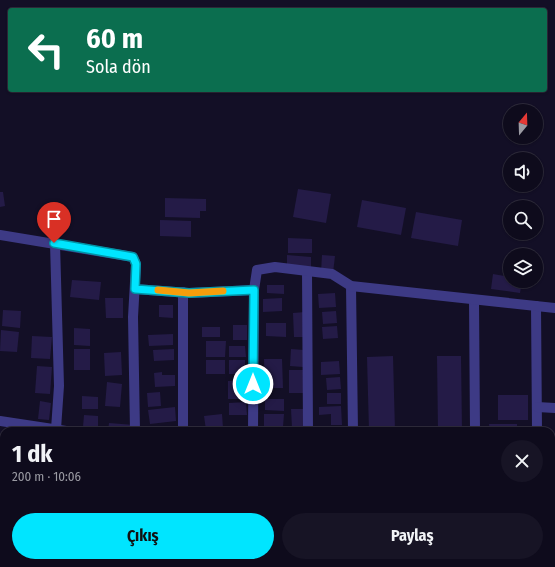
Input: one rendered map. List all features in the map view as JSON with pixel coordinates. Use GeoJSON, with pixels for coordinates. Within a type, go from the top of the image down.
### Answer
{"type":"FeatureCollection","features":[{"type":"Feature","properties":{"kind":"street"},"geometry":{"type":"LineString","coordinates":[[0,235],[133,257],[136,264],[133,332],[135,427]]}},
{"type":"Feature","properties":{"kind":"street"},"geometry":{"type":"LineString","coordinates":[[54,243],[61,427]]}},
{"type":"Feature","properties":{"kind":"street"},"geometry":{"type":"LineString","coordinates":[[253,427],[254,290],[257,270],[275,267],[332,274],[351,286],[555,308]]}},
{"type":"Feature","properties":{"kind":"street"},"geometry":{"type":"LineString","coordinates":[[308,272],[308,427]]}},
{"type":"Feature","properties":{"kind":"street"},"geometry":{"type":"LineString","coordinates":[[351,286],[353,427]]}},
{"type":"Feature","properties":{"kind":"street"},"geometry":{"type":"LineString","coordinates":[[135,289],[183,292],[254,290]]}},
{"type":"Feature","properties":{"kind":"street"},"geometry":{"type":"LineString","coordinates":[[183,292],[183,427]]}},
{"type":"Feature","properties":{"kind":"street"},"geometry":{"type":"LineString","coordinates":[[474,300],[475,427]]}},
{"type":"Feature","properties":{"kind":"street"},"geometry":{"type":"LineString","coordinates":[[536,306],[537,427]]}},
{"type":"Feature","properties":{"kind":"street"},"geometry":{"type":"LineString","coordinates":[[537,406],[555,408]]}},
{"type":"Feature","properties":{"kind":"street"},"geometry":{"type":"LineString","coordinates":[[0,421],[41,427]]}},
{"type":"Feature","properties":{"kind":"building"},"geometry":{"type":"Polygon","coordinates":[[[298,189],[331,194],[326,223],[293,217],[298,189]]]}},
{"type":"Feature","properties":{"kind":"building"},"geometry":{"type":"Polygon","coordinates":[[[0,192],[3,192],[5,206],[0,207],[0,192]]]}},
{"type":"Feature","properties":{"kind":"building"},"geometry":{"type":"Polygon","coordinates":[[[165,198],[206,199],[206,211],[200,211],[200,218],[165,217],[165,198]]]}},
{"type":"Feature","properties":{"kind":"building"},"geometry":{"type":"Polygon","coordinates":[[[362,200],[406,208],[401,235],[357,227],[362,200]]]}},
{"type":"Feature","properties":{"kind":"building"},"geometry":{"type":"Polygon","coordinates":[[[416,212],[462,220],[458,246],[411,238],[416,212]]]}},
{"type":"Feature","properties":{"kind":"building"},"geometry":{"type":"Polygon","coordinates":[[[160,220],[191,221],[191,237],[160,236],[160,220]]]}},
{"type":"Feature","properties":{"kind":"building"},"geometry":{"type":"Polygon","coordinates":[[[288,238],[312,239],[312,253],[288,253],[288,238]]]}},
{"type":"Feature","properties":{"kind":"building"},"geometry":{"type":"Polygon","coordinates":[[[287,255],[311,257],[311,269],[287,268],[287,255]]]}},
{"type":"Feature","properties":{"kind":"building"},"geometry":{"type":"Polygon","coordinates":[[[322,255],[335,256],[333,273],[321,272],[322,255]]]}},
{"type":"Feature","properties":{"kind":"building"},"geometry":{"type":"Polygon","coordinates":[[[493,274],[503,276],[503,288],[521,288],[520,293],[491,289],[493,274]]]}},
{"type":"Feature","properties":{"kind":"building"},"geometry":{"type":"Polygon","coordinates":[[[72,280],[101,282],[99,300],[70,297],[72,280]]]}},
{"type":"Feature","properties":{"kind":"building"},"geometry":{"type":"Polygon","coordinates":[[[267,285],[284,285],[284,294],[267,293],[267,285]]]}},
{"type":"Feature","properties":{"kind":"building"},"geometry":{"type":"Polygon","coordinates":[[[335,293],[336,307],[319,308],[318,294],[335,293]]]}},
{"type":"Feature","properties":{"kind":"building"},"geometry":{"type":"Polygon","coordinates":[[[105,298],[123,298],[123,318],[106,318],[105,298]]]}},
{"type":"Feature","properties":{"kind":"building"},"geometry":{"type":"Polygon","coordinates":[[[282,298],[282,311],[263,312],[263,299],[282,298]]]}},
{"type":"Feature","properties":{"kind":"building"},"geometry":{"type":"Polygon","coordinates":[[[159,305],[173,305],[173,318],[159,317],[159,305]]]}},
{"type":"Feature","properties":{"kind":"building"},"geometry":{"type":"Polygon","coordinates":[[[3,310],[21,311],[20,328],[2,326],[3,310]]]}},
{"type":"Feature","properties":{"kind":"building"},"geometry":{"type":"Polygon","coordinates":[[[336,311],[337,323],[323,324],[322,312],[336,311]]]}},
{"type":"Feature","properties":{"kind":"building"},"geometry":{"type":"Polygon","coordinates":[[[305,312],[305,337],[294,337],[293,313],[305,312]]]}},
{"type":"Feature","properties":{"kind":"building"},"geometry":{"type":"Polygon","coordinates":[[[266,323],[286,323],[286,337],[266,336],[266,323]]]}},
{"type":"Feature","properties":{"kind":"building"},"geometry":{"type":"Polygon","coordinates":[[[233,325],[247,325],[247,340],[233,340],[233,325]]]}},
{"type":"Feature","properties":{"kind":"building"},"geometry":{"type":"Polygon","coordinates":[[[337,326],[338,338],[323,339],[322,327],[337,326]]]}},
{"type":"Feature","properties":{"kind":"building"},"geometry":{"type":"Polygon","coordinates":[[[202,327],[220,327],[220,337],[202,337],[202,327]]]}},
{"type":"Feature","properties":{"kind":"building"},"geometry":{"type":"Polygon","coordinates":[[[74,328],[90,329],[90,346],[74,345],[74,328]]]}},
{"type":"Feature","properties":{"kind":"building"},"geometry":{"type":"Polygon","coordinates":[[[1,330],[19,332],[17,352],[0,351],[1,330]]]}},
{"type":"Feature","properties":{"kind":"building"},"geometry":{"type":"Polygon","coordinates":[[[173,334],[173,345],[149,346],[148,335],[173,334]]]}},
{"type":"Feature","properties":{"kind":"building"},"geometry":{"type":"Polygon","coordinates":[[[32,336],[52,337],[50,359],[31,358],[32,336]]]}},
{"type":"Feature","properties":{"kind":"building"},"geometry":{"type":"Polygon","coordinates":[[[206,341],[226,341],[225,357],[206,357],[206,341]]]}},
{"type":"Feature","properties":{"kind":"building"},"geometry":{"type":"Polygon","coordinates":[[[229,346],[245,346],[246,357],[229,357],[229,346]]]}},
{"type":"Feature","properties":{"kind":"building"},"geometry":{"type":"Polygon","coordinates":[[[74,349],[90,349],[90,370],[74,370],[74,349]]]}},
{"type":"Feature","properties":{"kind":"building"},"geometry":{"type":"Polygon","coordinates":[[[174,349],[174,360],[154,361],[153,350],[174,349]]]}},
{"type":"Feature","properties":{"kind":"building"},"geometry":{"type":"Polygon","coordinates":[[[291,349],[304,350],[303,367],[290,366],[291,349]]]}},
{"type":"Feature","properties":{"kind":"building"},"geometry":{"type":"Polygon","coordinates":[[[121,352],[122,375],[105,376],[104,353],[121,352]]]}},
{"type":"Feature","properties":{"kind":"building"},"geometry":{"type":"Polygon","coordinates":[[[393,356],[395,427],[369,427],[367,357],[393,356]]]}},
{"type":"Feature","properties":{"kind":"building"},"geometry":{"type":"Polygon","coordinates":[[[437,356],[461,356],[462,427],[438,427],[437,356]]]}},
{"type":"Feature","properties":{"kind":"building"},"geometry":{"type":"Polygon","coordinates":[[[264,359],[282,359],[283,388],[265,388],[264,359]]]}},
{"type":"Feature","properties":{"kind":"building"},"geometry":{"type":"Polygon","coordinates":[[[206,360],[225,360],[225,374],[206,374],[206,360]]]}},
{"type":"Feature","properties":{"kind":"building"},"geometry":{"type":"Polygon","coordinates":[[[229,360],[245,360],[245,374],[229,374],[229,360]]]}},
{"type":"Feature","properties":{"kind":"building"},"geometry":{"type":"Polygon","coordinates":[[[339,361],[340,374],[321,375],[321,362],[339,361]]]}},
{"type":"Feature","properties":{"kind":"building"},"geometry":{"type":"Polygon","coordinates":[[[37,366],[52,367],[50,394],[35,393],[37,366]]]}},
{"type":"Feature","properties":{"kind":"building"},"geometry":{"type":"Polygon","coordinates":[[[289,370],[304,370],[303,393],[289,393],[289,370]]]}},
{"type":"Feature","properties":{"kind":"building"},"geometry":{"type":"Polygon","coordinates":[[[162,372],[162,375],[175,375],[175,386],[155,387],[154,373],[162,372]]]}},
{"type":"Feature","properties":{"kind":"building"},"geometry":{"type":"Polygon","coordinates":[[[340,377],[341,389],[327,390],[326,378],[340,377]]]}},
{"type":"Feature","properties":{"kind":"building"},"geometry":{"type":"Polygon","coordinates":[[[246,380],[246,399],[228,399],[228,381],[246,380]]]}},
{"type":"Feature","properties":{"kind":"building"},"geometry":{"type":"Polygon","coordinates":[[[107,382],[122,384],[120,407],[105,406],[107,382]]]}},
{"type":"Feature","properties":{"kind":"building"},"geometry":{"type":"Polygon","coordinates":[[[160,392],[161,406],[148,407],[147,393],[160,392]]]}},
{"type":"Feature","properties":{"kind":"building"},"geometry":{"type":"Polygon","coordinates":[[[327,393],[341,393],[341,404],[327,404],[327,393]]]}},
{"type":"Feature","properties":{"kind":"building"},"geometry":{"type":"Polygon","coordinates":[[[498,395],[528,395],[528,420],[498,420],[498,395]]]}},
{"type":"Feature","properties":{"kind":"building"},"geometry":{"type":"Polygon","coordinates":[[[82,396],[98,397],[98,409],[82,409],[82,396]]]}},
{"type":"Feature","properties":{"kind":"building"},"geometry":{"type":"Polygon","coordinates":[[[265,399],[284,399],[284,411],[265,410],[265,399]]]}},
{"type":"Feature","properties":{"kind":"building"},"geometry":{"type":"Polygon","coordinates":[[[40,401],[51,403],[49,420],[38,419],[40,401]]]}},
{"type":"Feature","properties":{"kind":"building"},"geometry":{"type":"Polygon","coordinates":[[[246,402],[247,415],[229,415],[229,403],[246,402]]]}},
{"type":"Feature","properties":{"kind":"building"},"geometry":{"type":"Polygon","coordinates":[[[341,406],[342,425],[331,425],[331,414],[319,415],[319,407],[341,406]]]}},
{"type":"Feature","properties":{"kind":"building"},"geometry":{"type":"Polygon","coordinates":[[[175,407],[176,421],[150,424],[148,410],[175,407]]]}},
{"type":"Feature","properties":{"kind":"building"},"geometry":{"type":"Polygon","coordinates":[[[291,409],[305,409],[305,427],[292,427],[291,409]]]}},
{"type":"Feature","properties":{"kind":"building"},"geometry":{"type":"Polygon","coordinates":[[[222,414],[223,427],[206,427],[204,416],[222,414]]]}},
{"type":"Feature","properties":{"kind":"building"},"geometry":{"type":"Polygon","coordinates":[[[264,414],[284,414],[283,427],[264,426],[264,414]]]}},
{"type":"Feature","properties":{"kind":"building"},"geometry":{"type":"Polygon","coordinates":[[[84,415],[98,416],[98,427],[83,427],[84,415]]]}},
{"type":"Feature","properties":{"kind":"building"},"geometry":{"type":"Polygon","coordinates":[[[109,423],[134,425],[134,427],[108,427],[109,423]]]}},
{"type":"Feature","properties":{"kind":"building"},"geometry":{"type":"Polygon","coordinates":[[[489,424],[517,424],[517,427],[489,427],[489,424]]]}},
{"type":"Feature","properties":{"kind":"slow traffic"},"geometry":{"type":"LineString","coordinates":[[158,290],[189,293],[223,291]]}},
{"type":"Feature","properties":{"kind":"route"},"geometry":{"type":"LineString","coordinates":[[54,243],[133,257],[136,264],[135,289],[189,293],[254,290],[253,384]]}}]}
